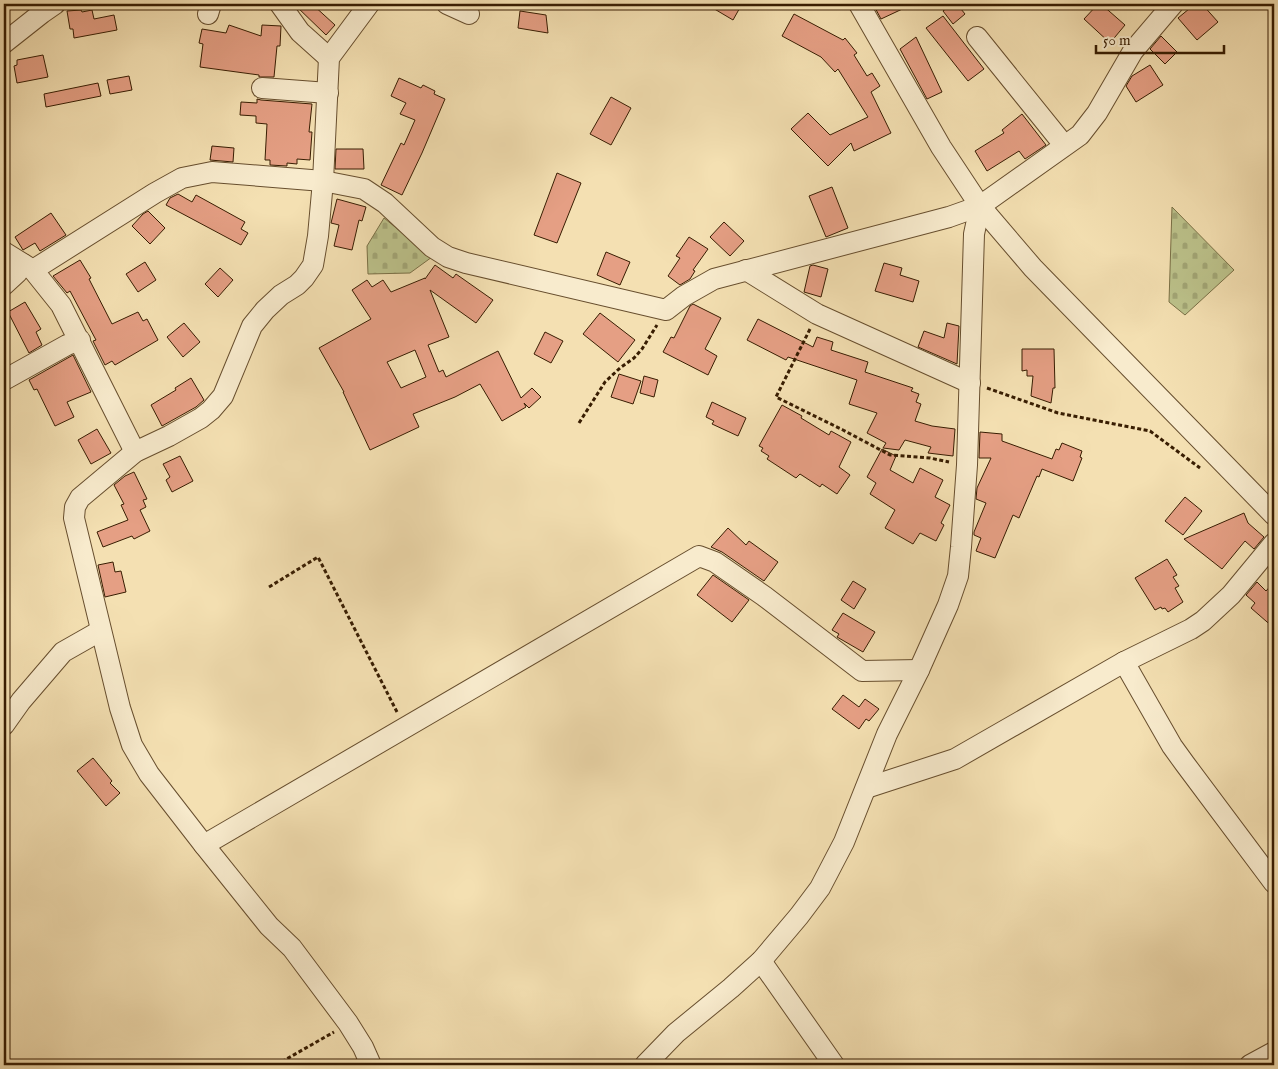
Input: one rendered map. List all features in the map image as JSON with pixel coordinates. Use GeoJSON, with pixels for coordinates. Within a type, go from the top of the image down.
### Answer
{"type":"FeatureCollection","features":[{"type":"Feature","properties":{"kind":"street"},"geometry":{"type":"LineString","coordinates":[[4,43],[55,4]]}},
{"type":"Feature","properties":{"kind":"street"},"geometry":{"type":"LineString","coordinates":[[280,4],[300,32],[329,58]]}},
{"type":"Feature","properties":{"kind":"street"},"geometry":{"type":"LineString","coordinates":[[369,4],[329,58],[323,181],[318,236],[313,264],[304,278],[281,295],[252,326],[223,396],[211,410],[201,418],[169,436],[135,452],[80,498],[75,507],[74,518],[100,631],[120,708],[132,745],[149,774],[204,845],[269,926],[292,948],[348,1023],[363,1046],[371,1065]]}},
{"type":"Feature","properties":{"kind":"street"},"geometry":{"type":"LineString","coordinates":[[447,4],[469,14]]}},
{"type":"Feature","properties":{"kind":"street"},"geometry":{"type":"LineString","coordinates":[[4,285],[17,273],[182,178],[212,172],[323,181],[364,189],[385,203],[432,247],[448,257],[466,263],[666,310],[684,296],[714,279],[949,217],[980,206],[1080,135],[1097,113],[1133,51],[1173,4]]}},
{"type":"Feature","properties":{"kind":"street"},"geometry":{"type":"LineString","coordinates":[[857,5],[941,146],[980,206],[1040,275],[1271,506]]}},
{"type":"Feature","properties":{"kind":"street"},"geometry":{"type":"LineString","coordinates":[[976,37],[1064,146]]}},
{"type":"Feature","properties":{"kind":"street"},"geometry":{"type":"LineString","coordinates":[[262,88],[328,93]]}},
{"type":"Feature","properties":{"kind":"street"},"geometry":{"type":"LineString","coordinates":[[646,1065],[676,1034],[761,961],[820,888],[844,842],[887,734],[919,670],[948,605],[958,576],[967,465],[974,234],[980,206]]}},
{"type":"Feature","properties":{"kind":"street"},"geometry":{"type":"LineString","coordinates":[[4,252],[28,267],[61,305],[135,452]]}},
{"type":"Feature","properties":{"kind":"street"},"geometry":{"type":"LineString","coordinates":[[746,270],[817,314],[970,383]]}},
{"type":"Feature","properties":{"kind":"street"},"geometry":{"type":"LineString","coordinates":[[4,380],[80,340]]}},
{"type":"Feature","properties":{"kind":"street"},"geometry":{"type":"LineString","coordinates":[[866,788],[955,759],[1124,662],[1191,629],[1203,621],[1231,595],[1274,543]]}},
{"type":"Feature","properties":{"kind":"street"},"geometry":{"type":"LineString","coordinates":[[204,845],[699,556],[715,562],[764,596],[862,671],[919,670]]}},
{"type":"Feature","properties":{"kind":"street"},"geometry":{"type":"LineString","coordinates":[[4,725],[21,701],[63,652],[100,631]]}},
{"type":"Feature","properties":{"kind":"street"},"geometry":{"type":"LineString","coordinates":[[1124,662],[1172,746],[1274,883]]}},
{"type":"Feature","properties":{"kind":"street"},"geometry":{"type":"LineString","coordinates":[[761,961],[834,1065]]}},
{"type":"Feature","properties":{"kind":"street"},"geometry":{"type":"LineString","coordinates":[[1250,1065],[1274,1052]]}},
{"type":"Feature","properties":{"kind":"path"},"geometry":{"type":"LineString","coordinates":[[579,423],[606,382],[642,349],[666,310]]}},
{"type":"Feature","properties":{"kind":"path"},"geometry":{"type":"LineString","coordinates":[[817,314],[776,397],[890,455],[930,458],[967,465]]}},
{"type":"Feature","properties":{"kind":"path"},"geometry":{"type":"LineString","coordinates":[[970,383],[1008,394],[1058,413],[1150,431],[1204,471]]}},
{"type":"Feature","properties":{"kind":"path"},"geometry":{"type":"LineString","coordinates":[[269,587],[318,557],[405,728]]}},
{"type":"Feature","properties":{"kind":"path"},"geometry":{"type":"LineString","coordinates":[[276,1065],[348,1023]]}},
{"type":"Feature","properties":{"kind":"green space"},"geometry":{"type":"Polygon","coordinates":[[[1172,207],[1234,270],[1185,315],[1169,302],[1172,207]]]}},
{"type":"Feature","properties":{"kind":"green space"},"geometry":{"type":"Polygon","coordinates":[[[384,218],[432,257],[410,273],[368,274],[367,246],[384,218]]]}},
{"type":"Feature","properties":{"kind":"building"},"geometry":{"type":"Polygon","coordinates":[[[294,4],[312,4],[335,25],[326,35],[294,4]]]}},
{"type":"Feature","properties":{"kind":"building"},"geometry":{"type":"Polygon","coordinates":[[[706,4],[742,4],[733,20],[706,4]]]}},
{"type":"Feature","properties":{"kind":"building"},"geometry":{"type":"Polygon","coordinates":[[[873,4],[913,4],[881,19],[873,4]]]}},
{"type":"Feature","properties":{"kind":"building"},"geometry":{"type":"Polygon","coordinates":[[[952,4],[957,4],[965,14],[953,24],[943,11],[952,4]]]}},
{"type":"Feature","properties":{"kind":"building"},"geometry":{"type":"Polygon","coordinates":[[[1098,4],[1101,4],[1125,25],[1110,43],[1084,19],[1098,4]]]}},
{"type":"Feature","properties":{"kind":"building"},"geometry":{"type":"Polygon","coordinates":[[[1195,4],[1202,4],[1218,22],[1197,40],[1178,18],[1195,4]]]}},
{"type":"Feature","properties":{"kind":"building"},"geometry":{"type":"Polygon","coordinates":[[[81,10],[82,12],[92,10],[94,19],[114,15],[117,30],[74,38],[73,29],[70,29],[67,11],[81,10]]]}},
{"type":"Feature","properties":{"kind":"building"},"geometry":{"type":"Polygon","coordinates":[[[520,11],[546,15],[548,33],[518,28],[520,11]]]}},
{"type":"Feature","properties":{"kind":"building"},"geometry":{"type":"Polygon","coordinates":[[[794,14],[843,40],[845,38],[857,53],[854,55],[867,76],[872,73],[880,86],[871,92],[891,133],[854,151],[851,143],[828,166],[791,129],[808,113],[830,135],[868,117],[838,69],[835,72],[821,57],[782,36],[794,14]]]}},
{"type":"Feature","properties":{"kind":"building"},"geometry":{"type":"Polygon","coordinates":[[[943,16],[984,69],[968,81],[926,28],[943,16]]]}},
{"type":"Feature","properties":{"kind":"building"},"geometry":{"type":"Polygon","coordinates":[[[229,25],[261,36],[262,25],[281,26],[280,46],[277,46],[274,77],[259,77],[259,75],[200,67],[203,44],[199,43],[202,29],[226,33],[229,25]]]}},
{"type":"Feature","properties":{"kind":"building"},"geometry":{"type":"Polygon","coordinates":[[[1161,36],[1177,52],[1165,64],[1150,49],[1161,36]]]}},
{"type":"Feature","properties":{"kind":"building"},"geometry":{"type":"Polygon","coordinates":[[[916,37],[942,92],[927,99],[900,49],[916,37]]]}},
{"type":"Feature","properties":{"kind":"building"},"geometry":{"type":"Polygon","coordinates":[[[43,55],[48,77],[17,83],[14,66],[17,65],[17,60],[43,55]]]}},
{"type":"Feature","properties":{"kind":"building"},"geometry":{"type":"Polygon","coordinates":[[[1150,65],[1163,85],[1136,102],[1126,86],[1132,76],[1150,65]]]}},
{"type":"Feature","properties":{"kind":"building"},"geometry":{"type":"Polygon","coordinates":[[[129,76],[132,90],[110,94],[107,80],[129,76]]]}},
{"type":"Feature","properties":{"kind":"building"},"geometry":{"type":"Polygon","coordinates":[[[399,78],[421,88],[423,85],[435,91],[434,94],[445,99],[402,195],[381,185],[401,143],[404,145],[415,120],[400,114],[406,103],[391,96],[399,78]]]}},
{"type":"Feature","properties":{"kind":"building"},"geometry":{"type":"Polygon","coordinates":[[[98,83],[101,96],[46,107],[44,94],[98,83]]]}},
{"type":"Feature","properties":{"kind":"building"},"geometry":{"type":"Polygon","coordinates":[[[611,97],[631,108],[611,145],[590,134],[611,97]]]}},
{"type":"Feature","properties":{"kind":"building"},"geometry":{"type":"Polygon","coordinates":[[[257,99],[312,104],[309,132],[312,132],[310,160],[297,159],[297,164],[287,163],[287,166],[270,165],[270,160],[265,160],[267,124],[256,123],[256,116],[240,115],[241,102],[257,103],[257,99]]]}},
{"type":"Feature","properties":{"kind":"building"},"geometry":{"type":"Polygon","coordinates":[[[1022,114],[1046,145],[1025,159],[1019,151],[987,171],[975,151],[1004,133],[1002,130],[1022,114]]]}},
{"type":"Feature","properties":{"kind":"building"},"geometry":{"type":"Polygon","coordinates":[[[212,146],[234,148],[233,162],[210,160],[212,146]]]}},
{"type":"Feature","properties":{"kind":"building"},"geometry":{"type":"Polygon","coordinates":[[[336,149],[363,149],[364,169],[335,169],[336,149]]]}},
{"type":"Feature","properties":{"kind":"building"},"geometry":{"type":"Polygon","coordinates":[[[557,173],[581,183],[557,243],[534,235],[557,173]]]}},
{"type":"Feature","properties":{"kind":"building"},"geometry":{"type":"Polygon","coordinates":[[[832,187],[848,228],[826,237],[809,196],[832,187]]]}},
{"type":"Feature","properties":{"kind":"building"},"geometry":{"type":"Polygon","coordinates":[[[178,194],[192,202],[196,195],[245,222],[241,229],[248,233],[241,245],[166,205],[170,198],[178,194]]]}},
{"type":"Feature","properties":{"kind":"building"},"geometry":{"type":"Polygon","coordinates":[[[337,199],[366,207],[362,221],[359,220],[352,250],[334,246],[339,225],[331,223],[337,199]]]}},
{"type":"Feature","properties":{"kind":"building"},"geometry":{"type":"Polygon","coordinates":[[[148,211],[165,228],[150,244],[132,226],[148,211]]]}},
{"type":"Feature","properties":{"kind":"building"},"geometry":{"type":"Polygon","coordinates":[[[51,213],[66,235],[40,251],[35,243],[23,250],[15,237],[51,213]]]}},
{"type":"Feature","properties":{"kind":"building"},"geometry":{"type":"Polygon","coordinates":[[[724,222],[744,241],[730,256],[710,237],[724,222]]]}},
{"type":"Feature","properties":{"kind":"building"},"geometry":{"type":"Polygon","coordinates":[[[689,237],[708,249],[693,270],[695,271],[690,279],[680,285],[668,276],[680,258],[676,256],[689,237]]]}},
{"type":"Feature","properties":{"kind":"building"},"geometry":{"type":"Polygon","coordinates":[[[606,252],[630,262],[620,285],[597,275],[606,252]]]}},
{"type":"Feature","properties":{"kind":"building"},"geometry":{"type":"Polygon","coordinates":[[[80,260],[91,278],[89,279],[112,324],[138,312],[143,321],[147,319],[158,340],[115,365],[112,361],[105,365],[93,341],[96,340],[70,291],[67,293],[53,276],[80,260]]]}},
{"type":"Feature","properties":{"kind":"building"},"geometry":{"type":"Polygon","coordinates":[[[145,262],[156,280],[138,292],[126,274],[145,262]]]}},
{"type":"Feature","properties":{"kind":"building"},"geometry":{"type":"Polygon","coordinates":[[[884,263],[902,268],[900,275],[919,281],[913,302],[875,291],[884,263]]]}},
{"type":"Feature","properties":{"kind":"building"},"geometry":{"type":"Polygon","coordinates":[[[435,265],[453,278],[456,274],[493,300],[476,323],[430,290],[449,337],[428,345],[439,372],[443,370],[446,377],[498,351],[521,398],[532,388],[541,397],[529,408],[524,403],[526,407],[502,421],[480,384],[455,397],[413,414],[419,427],[370,450],[344,392],[319,348],[371,319],[352,290],[367,280],[372,287],[383,280],[391,292],[425,279],[435,265]],[[415,350],[387,362],[401,388],[426,377],[415,350]]]}},
{"type":"Feature","properties":{"kind":"building"},"geometry":{"type":"Polygon","coordinates":[[[810,266],[828,269],[821,297],[804,292],[810,266]]]}},
{"type":"Feature","properties":{"kind":"building"},"geometry":{"type":"Polygon","coordinates":[[[220,268],[233,280],[218,297],[205,284],[220,268]]]}},
{"type":"Feature","properties":{"kind":"building"},"geometry":{"type":"Polygon","coordinates":[[[25,302],[41,329],[36,332],[42,345],[29,353],[8,312],[25,302]]]}},
{"type":"Feature","properties":{"kind":"building"},"geometry":{"type":"Polygon","coordinates":[[[693,304],[721,318],[705,349],[717,356],[708,375],[663,352],[671,337],[674,338],[690,306],[693,304]]]}},
{"type":"Feature","properties":{"kind":"building"},"geometry":{"type":"Polygon","coordinates":[[[600,313],[635,340],[618,362],[583,334],[600,313]]]}},
{"type":"Feature","properties":{"kind":"building"},"geometry":{"type":"Polygon","coordinates":[[[758,319],[813,347],[817,337],[833,342],[831,350],[868,362],[865,372],[913,388],[911,391],[919,394],[916,402],[921,404],[915,421],[932,426],[955,429],[953,456],[928,453],[931,447],[905,440],[899,450],[883,448],[886,443],[867,433],[877,413],[849,404],[857,380],[788,357],[786,360],[747,340],[758,319]]]}},
{"type":"Feature","properties":{"kind":"building"},"geometry":{"type":"Polygon","coordinates":[[[184,323],[200,342],[183,357],[167,337],[184,323]]]}},
{"type":"Feature","properties":{"kind":"building"},"geometry":{"type":"Polygon","coordinates":[[[947,323],[959,326],[957,364],[918,347],[924,331],[944,338],[947,323]]]}},
{"type":"Feature","properties":{"kind":"building"},"geometry":{"type":"Polygon","coordinates":[[[545,332],[563,341],[551,363],[534,354],[545,332]]]}},
{"type":"Feature","properties":{"kind":"building"},"geometry":{"type":"Polygon","coordinates":[[[1022,349],[1054,349],[1055,388],[1053,388],[1051,403],[1031,396],[1033,376],[1027,376],[1027,370],[1022,371],[1022,349]]]}},
{"type":"Feature","properties":{"kind":"building"},"geometry":{"type":"Polygon","coordinates":[[[73,355],[91,392],[67,402],[74,417],[55,426],[37,389],[34,390],[29,380],[73,355]]]}},
{"type":"Feature","properties":{"kind":"building"},"geometry":{"type":"Polygon","coordinates":[[[619,374],[641,381],[633,404],[611,397],[619,374]]]}},
{"type":"Feature","properties":{"kind":"building"},"geometry":{"type":"Polygon","coordinates":[[[644,376],[658,380],[654,397],[640,393],[644,376]]]}},
{"type":"Feature","properties":{"kind":"building"},"geometry":{"type":"Polygon","coordinates":[[[191,378],[204,400],[196,407],[162,426],[151,405],[176,390],[175,388],[191,378]]]}},
{"type":"Feature","properties":{"kind":"building"},"geometry":{"type":"Polygon","coordinates":[[[712,402],[746,418],[738,436],[712,424],[714,421],[706,417],[712,402]]]}},
{"type":"Feature","properties":{"kind":"building"},"geometry":{"type":"Polygon","coordinates":[[[782,405],[829,435],[831,431],[851,442],[839,467],[850,475],[837,494],[822,484],[820,487],[800,474],[796,478],[767,459],[769,456],[761,451],[763,448],[759,446],[782,405]]]}},
{"type":"Feature","properties":{"kind":"building"},"geometry":{"type":"Polygon","coordinates":[[[97,429],[111,453],[91,464],[78,440],[97,429]]]}},
{"type":"Feature","properties":{"kind":"building"},"geometry":{"type":"Polygon","coordinates":[[[980,432],[1002,434],[1002,441],[1052,459],[1056,449],[1059,450],[1062,443],[1082,451],[1080,457],[1082,458],[1073,481],[1042,469],[1039,477],[1037,476],[1019,518],[1013,515],[995,558],[976,551],[981,538],[974,535],[986,503],[976,499],[977,488],[991,458],[979,458],[980,432]]]}},
{"type":"Feature","properties":{"kind":"building"},"geometry":{"type":"Polygon","coordinates":[[[882,449],[896,456],[890,470],[913,483],[920,468],[943,480],[935,497],[950,505],[941,523],[944,525],[936,541],[920,533],[913,544],[885,528],[895,510],[870,494],[876,483],[867,477],[882,449]]]}},
{"type":"Feature","properties":{"kind":"building"},"geometry":{"type":"Polygon","coordinates":[[[180,456],[193,481],[172,492],[166,480],[170,477],[163,464],[180,456]]]}},
{"type":"Feature","properties":{"kind":"building"},"geometry":{"type":"Polygon","coordinates":[[[134,472],[147,499],[143,500],[146,507],[140,510],[150,531],[134,539],[132,536],[103,547],[97,532],[128,520],[121,505],[124,504],[114,485],[125,476],[134,472]]]}},
{"type":"Feature","properties":{"kind":"building"},"geometry":{"type":"Polygon","coordinates":[[[1185,497],[1202,511],[1183,535],[1165,521],[1185,497]]]}},
{"type":"Feature","properties":{"kind":"building"},"geometry":{"type":"Polygon","coordinates":[[[1244,513],[1248,523],[1264,537],[1254,549],[1245,541],[1222,569],[1184,539],[1244,513]]]}},
{"type":"Feature","properties":{"kind":"building"},"geometry":{"type":"Polygon","coordinates":[[[728,528],[746,545],[749,541],[778,562],[764,581],[722,552],[711,547],[728,528]]]}},
{"type":"Feature","properties":{"kind":"building"},"geometry":{"type":"Polygon","coordinates":[[[1167,559],[1177,575],[1173,577],[1179,586],[1175,588],[1183,602],[1168,612],[1165,608],[1162,609],[1161,607],[1155,610],[1135,578],[1167,559]]]}},
{"type":"Feature","properties":{"kind":"building"},"geometry":{"type":"Polygon","coordinates":[[[113,562],[115,572],[121,571],[126,592],[105,597],[98,565],[113,562]]]}},
{"type":"Feature","properties":{"kind":"building"},"geometry":{"type":"Polygon","coordinates":[[[713,575],[749,600],[732,622],[697,595],[713,575]]]}},
{"type":"Feature","properties":{"kind":"building"},"geometry":{"type":"Polygon","coordinates":[[[853,581],[866,589],[854,609],[841,600],[853,581]]]}},
{"type":"Feature","properties":{"kind":"building"},"geometry":{"type":"Polygon","coordinates":[[[1257,582],[1266,591],[1274,582],[1274,628],[1251,608],[1255,603],[1246,595],[1257,582]]]}},
{"type":"Feature","properties":{"kind":"building"},"geometry":{"type":"Polygon","coordinates":[[[843,613],[875,632],[863,652],[837,637],[839,634],[832,630],[843,613]]]}},
{"type":"Feature","properties":{"kind":"building"},"geometry":{"type":"Polygon","coordinates":[[[843,695],[859,707],[865,699],[879,709],[869,721],[866,719],[859,729],[832,709],[843,695]]]}},
{"type":"Feature","properties":{"kind":"building"},"geometry":{"type":"Polygon","coordinates":[[[93,758],[112,781],[110,783],[120,793],[106,806],[77,771],[93,758]]]}}]}
